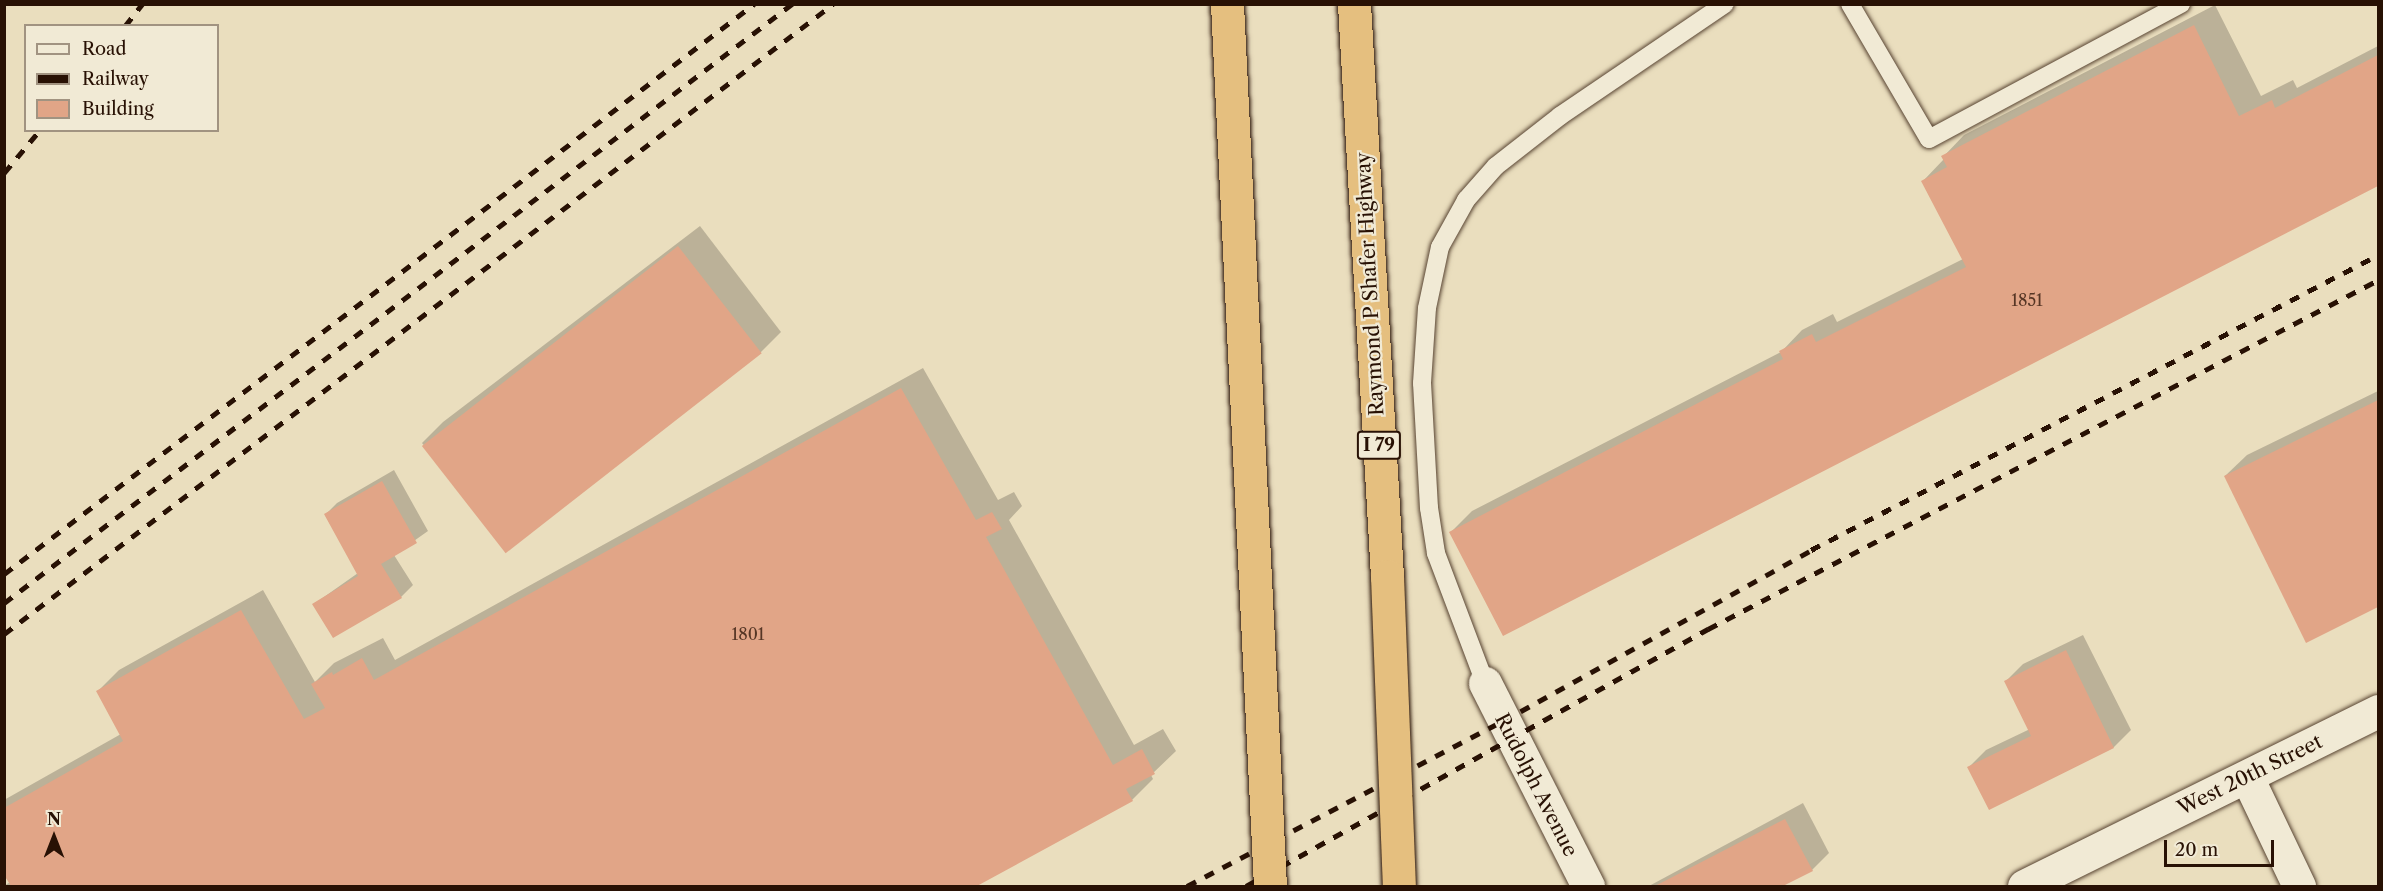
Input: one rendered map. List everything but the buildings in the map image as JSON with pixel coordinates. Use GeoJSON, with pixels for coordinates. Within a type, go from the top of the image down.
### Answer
{"type":"FeatureCollection","features":[{"type":"Feature","properties":{"kind":"highway"},"geometry":{"type":"LineString","coordinates":[[1227,4],[1270,886]]}},
{"type":"Feature","properties":{"kind":"highway","name":"Raymond P Shafer Highway"},"geometry":{"type":"LineString","coordinates":[[1354,4],[1387,576],[1399,886]]}},
{"type":"Feature","properties":{"kind":"street","name":"Rudolph Avenue"},"geometry":{"type":"LineString","coordinates":[[1485,683],[1588,886]]}},
{"type":"Feature","properties":{"kind":"street","name":"West 20th Street"},"geometry":{"type":"LineString","coordinates":[[2024,886],[2379,711]]}},
{"type":"Feature","properties":{"kind":"street"},"geometry":{"type":"LineString","coordinates":[[2247,777],[2299,886]]}},
{"type":"Feature","properties":{"kind":"lane"},"geometry":{"type":"LineString","coordinates":[[1485,683],[1436,553],[1429,508],[1422,383],[1427,308],[1440,247],[1466,200],[1496,166],[1560,116],[1725,4]]}},
{"type":"Feature","properties":{"kind":"lane"},"geometry":{"type":"LineString","coordinates":[[1850,4],[1929,139],[2181,4]]}},
{"type":"Feature","properties":{"kind":"railway"},"geometry":{"type":"LineString","coordinates":[[127,24],[142,4]]}},
{"type":"Feature","properties":{"kind":"railway"},"geometry":{"type":"LineString","coordinates":[[4,574],[754,4]]}},
{"type":"Feature","properties":{"kind":"railway"},"geometry":{"type":"LineString","coordinates":[[4,603],[792,4]]}},
{"type":"Feature","properties":{"kind":"railway"},"geometry":{"type":"LineString","coordinates":[[4,634],[833,4]]}},
{"type":"Feature","properties":{"kind":"railway"},"geometry":{"type":"LineString","coordinates":[[4,173],[38,132]]}},
{"type":"Feature","properties":{"kind":"railway"},"geometry":{"type":"LineString","coordinates":[[1187,886],[1503,721],[1811,550],[2378,255]]}},
{"type":"Feature","properties":{"kind":"railway"},"geometry":{"type":"LineString","coordinates":[[1246,886],[1708,629],[2378,280]]}}]}
